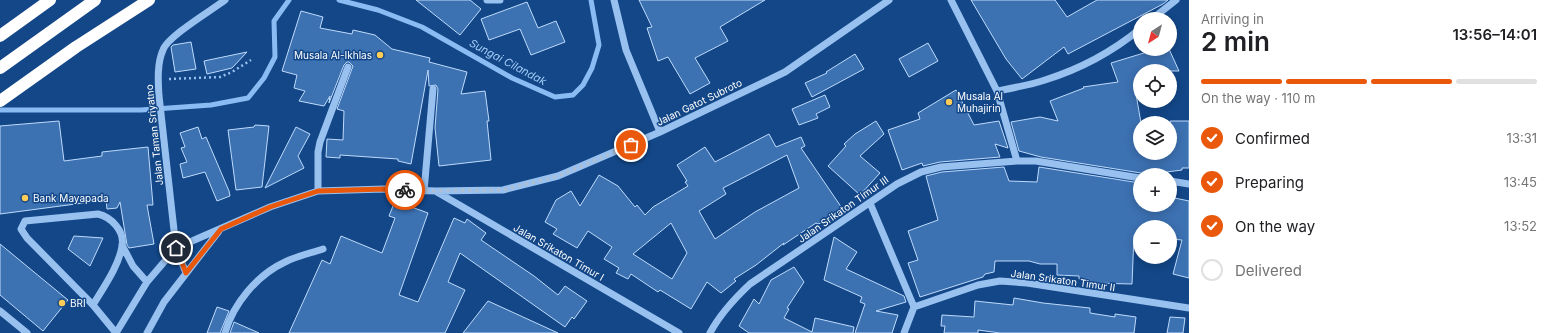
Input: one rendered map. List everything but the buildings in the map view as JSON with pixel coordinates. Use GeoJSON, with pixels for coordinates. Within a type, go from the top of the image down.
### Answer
{"type":"FeatureCollection","features":[{"type":"Feature","properties":{"kind":"highway"},"geometry":{"type":"LineString","coordinates":[[0,36],[50,0]]}},
{"type":"Feature","properties":{"kind":"highway"},"geometry":{"type":"LineString","coordinates":[[0,68],[95,0]]}},
{"type":"Feature","properties":{"kind":"highway"},"geometry":{"type":"LineString","coordinates":[[0,101],[76,47],[149,0]]}},
{"type":"Feature","properties":{"kind":"street","name":"Jalan Taman Sriyatno"},"geometry":{"type":"LineString","coordinates":[[186,273],[176,248],[158,80],[163,49],[172,38],[225,0]]}},
{"type":"Feature","properties":{"kind":"street"},"geometry":{"type":"LineString","coordinates":[[487,0],[500,0]]}},
{"type":"Feature","properties":{"kind":"street"},"geometry":{"type":"LineString","coordinates":[[614,0],[626,50],[660,132]]}},
{"type":"Feature","properties":{"kind":"street","name":"Jalan Gatot Subroto"},"geometry":{"type":"LineString","coordinates":[[116,333],[147,282],[176,248],[270,207],[318,191],[384,189],[424,191],[503,190],[558,176],[660,132],[785,72],[889,0]]}},
{"type":"Feature","properties":{"kind":"street"},"geometry":{"type":"LineString","coordinates":[[951,0],[997,91],[1017,161]]}},
{"type":"Feature","properties":{"kind":"street"},"geometry":{"type":"LineString","coordinates":[[1161,12],[1176,0]]}},
{"type":"Feature","properties":{"kind":"street"},"geometry":{"type":"LineString","coordinates":[[997,91],[1044,81],[1083,66],[1122,43],[1133,34]]}},
{"type":"Feature","properties":{"kind":"street"},"geometry":{"type":"LineString","coordinates":[[318,191],[318,152],[320,142],[348,67]]}},
{"type":"Feature","properties":{"kind":"street"},"geometry":{"type":"LineString","coordinates":[[424,191],[433,89]]}},
{"type":"Feature","properties":{"kind":"street","name":"Jalan Srikaton Timur III"},"geometry":{"type":"LineString","coordinates":[[710,333],[723,312],[750,284],[897,184],[921,172],[941,167],[1036,161],[1133,177]]}},
{"type":"Feature","properties":{"kind":"street"},"geometry":{"type":"LineString","coordinates":[[1177,182],[1189,184]]}},
{"type":"Feature","properties":{"kind":"street","name":"Jalan Srikaton Timur I"},"geometry":{"type":"LineString","coordinates":[[436,191],[675,332]]}},
{"type":"Feature","properties":{"kind":"street"},"geometry":{"type":"LineString","coordinates":[[870,203],[914,307],[904,333]]}},
{"type":"Feature","properties":{"kind":"street"},"geometry":{"type":"LineString","coordinates":[[116,333],[94,305],[27,238],[21,229],[22,225],[25,221],[98,214],[106,216],[114,223],[121,233],[122,245],[133,266],[147,282]]}},
{"type":"Feature","properties":{"kind":"street","name":"Jalan Gatot Subroto"},"geometry":{"type":"LineString","coordinates":[[147,333],[164,302],[221,229]]}},
{"type":"Feature","properties":{"kind":"street"},"geometry":{"type":"LineString","coordinates":[[94,305],[114,268],[122,245]]}},
{"type":"Feature","properties":{"kind":"street"},"geometry":{"type":"LineString","coordinates":[[225,333],[240,300],[262,277],[285,262],[323,249]]}},
{"type":"Feature","properties":{"kind":"street","name":"Jalan Srikaton Timur II"},"geometry":{"type":"LineString","coordinates":[[914,307],[978,285],[1000,281],[1027,283],[1189,308]]}},
{"type":"Feature","properties":{"kind":"street"},"geometry":{"type":"LineString","coordinates":[[0,311],[27,333]]}},
{"type":"Feature","properties":{"kind":"path"},"geometry":{"type":"LineString","coordinates":[[158,80],[220,76],[232,72],[252,60]]}},
{"type":"Feature","properties":{"kind":"waterway","name":"Sungai Cilandak"},"geometry":{"type":"LineString","coordinates":[[0,110],[141,110],[211,105],[248,98],[264,78],[275,57],[274,21],[289,0]]}},
{"type":"Feature","properties":{"kind":"waterway","name":"Sungai Cilandak"},"geometry":{"type":"LineString","coordinates":[[339,0],[378,10],[422,27],[512,78],[555,97],[573,95],[583,85],[592,68],[599,45],[591,0]]}},
{"type":"Feature","properties":{"kind":"way so far"},"geometry":{"type":"LineString","coordinates":[[405,190],[503,190],[558,176],[631,145]]}},
{"type":"Feature","properties":{"kind":"place","name":"Musala Al-Ikhlas"},"geometry":{"type":"Point","coordinates":[380,55]}},
{"type":"Feature","properties":{"kind":"place","name":"Musala Al Muhajirin"},"geometry":{"type":"Point","coordinates":[949,102]}},
{"type":"Feature","properties":{"kind":"place","name":"Bank Mayapada"},"geometry":{"type":"Point","coordinates":[25,198]}},
{"type":"Feature","properties":{"kind":"place","name":"BRI"},"geometry":{"type":"Point","coordinates":[62,303]}},
{"type":"Feature","properties":{"kind":"route"},"geometry":{"type":"LineString","coordinates":[[176,248],[186,273],[221,229],[270,207],[318,191],[384,189],[405,190]]}}]}
